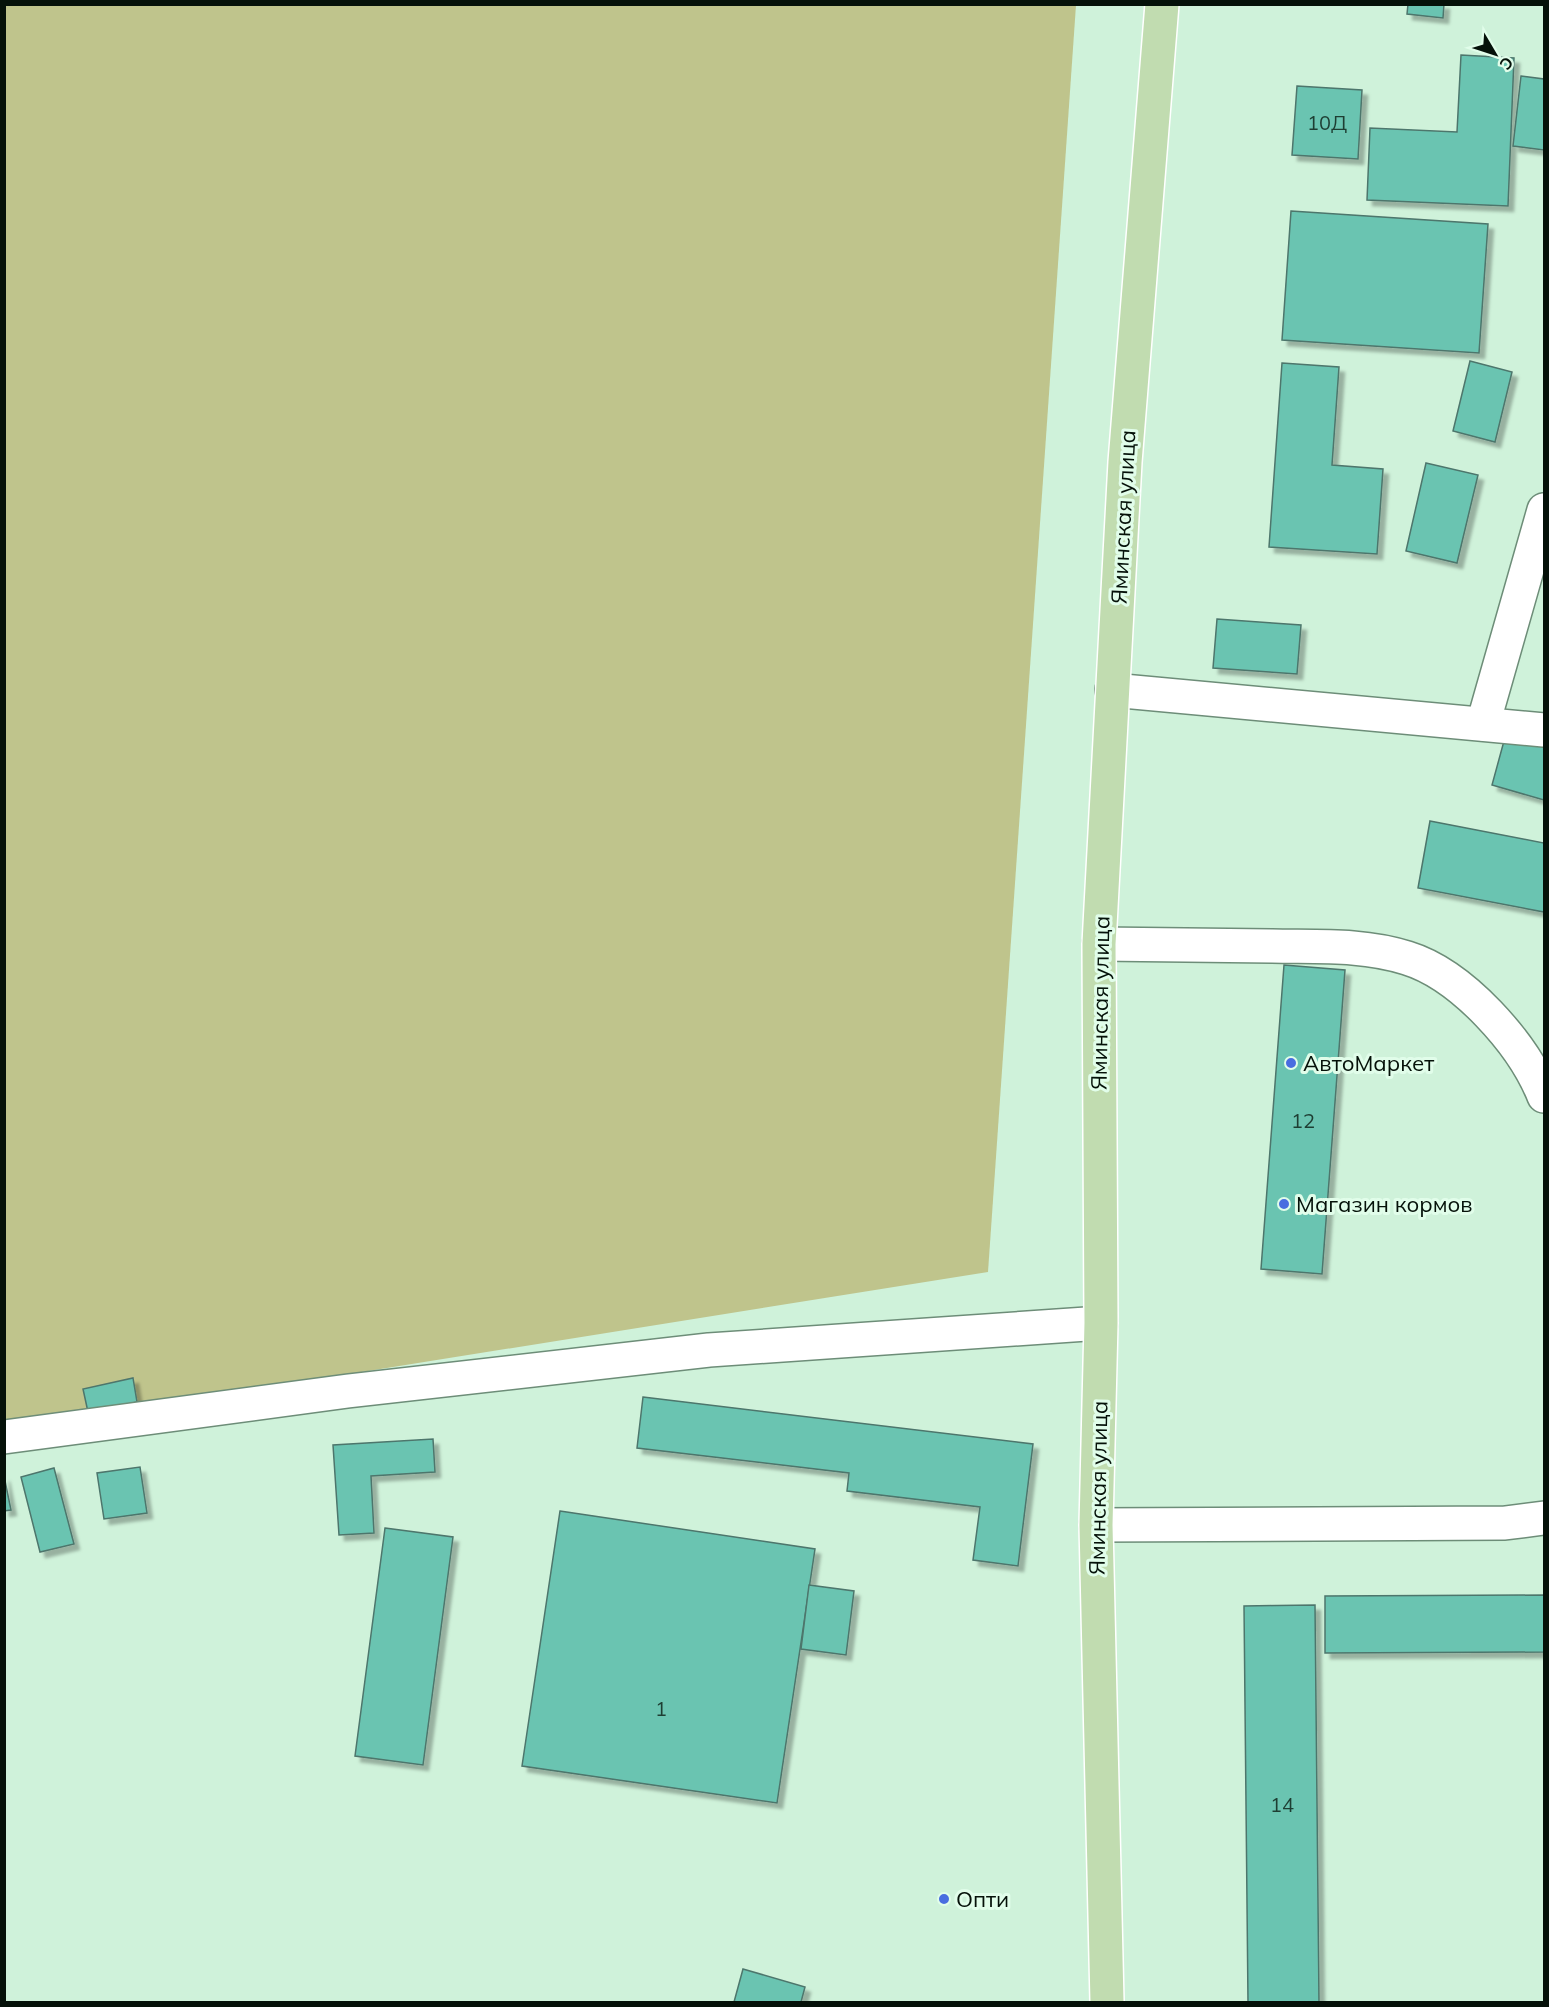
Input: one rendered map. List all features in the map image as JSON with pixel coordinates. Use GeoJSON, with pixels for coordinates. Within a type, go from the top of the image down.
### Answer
{"type":"FeatureCollection","features":[{"type":"Feature","properties":{"kind":"main road","name":"Яминская улица"},"geometry":{"type":"LineString","coordinates":[[1107,2002],[1096,1525],[1101,1323],[1099,944],[1125,462],[1162,4]]}},
{"type":"Feature","properties":{"kind":"street"},"geometry":{"type":"LineString","coordinates":[[1483,724],[1545,510]]}},
{"type":"Feature","properties":{"kind":"street"},"geometry":{"type":"LineString","coordinates":[[1112,690],[1545,730]]}},
{"type":"Feature","properties":{"kind":"street"},"geometry":{"type":"LineString","coordinates":[[1099,944],[1350,947],[1409,958],[1432,969],[1490,1015],[1525,1056],[1545,1096]]}},
{"type":"Feature","properties":{"kind":"street"},"geometry":{"type":"LineString","coordinates":[[4,1437],[348,1391],[708,1350],[1101,1323]]}},
{"type":"Feature","properties":{"kind":"street"},"geometry":{"type":"LineString","coordinates":[[1096,1525],[1505,1522],[1545,1518]]}},
{"type":"Feature","properties":{"kind":"green space"},"geometry":{"type":"Polygon","coordinates":[[[5,5],[1076,5],[988,1272],[5,1429],[5,5]]]}},
{"type":"Feature","properties":{"kind":"building"},"geometry":{"type":"Polygon","coordinates":[[[1408,4],[1444,4],[1443,18],[1407,14],[1408,4]]]}},
{"type":"Feature","properties":{"kind":"building"},"geometry":{"type":"Polygon","coordinates":[[[1461,55],[1514,58],[1508,206],[1367,200],[1370,128],[1457,132],[1461,55]]]}},
{"type":"Feature","properties":{"kind":"building"},"geometry":{"type":"Polygon","coordinates":[[[1521,76],[1544,79],[1544,150],[1513,146],[1521,76]]]}},
{"type":"Feature","properties":{"kind":"building"},"geometry":{"type":"Polygon","coordinates":[[[1297,86],[1362,90],[1358,159],[1292,155],[1297,86]]]}},
{"type":"Feature","properties":{"kind":"building"},"geometry":{"type":"Polygon","coordinates":[[[1291,211],[1488,224],[1479,353],[1282,340],[1291,211]]]}},
{"type":"Feature","properties":{"kind":"building"},"geometry":{"type":"Polygon","coordinates":[[[1470,361],[1512,372],[1495,442],[1453,431],[1470,361]]]}},
{"type":"Feature","properties":{"kind":"building"},"geometry":{"type":"Polygon","coordinates":[[[1282,363],[1339,367],[1332,465],[1383,469],[1377,554],[1269,547],[1282,363]]]}},
{"type":"Feature","properties":{"kind":"building"},"geometry":{"type":"Polygon","coordinates":[[[1426,463],[1478,475],[1457,563],[1406,551],[1426,463]]]}},
{"type":"Feature","properties":{"kind":"building"},"geometry":{"type":"Polygon","coordinates":[[[1217,619],[1301,625],[1297,674],[1213,668],[1217,619]]]}},
{"type":"Feature","properties":{"kind":"building"},"geometry":{"type":"Polygon","coordinates":[[[1507,730],[1544,741],[1544,800],[1492,785],[1507,730]]]}},
{"type":"Feature","properties":{"kind":"building"},"geometry":{"type":"Polygon","coordinates":[[[1430,821],[1544,843],[1544,912],[1418,888],[1430,821]]]}},
{"type":"Feature","properties":{"kind":"building"},"geometry":{"type":"Polygon","coordinates":[[[1284,965],[1345,970],[1322,1274],[1261,1269],[1284,965]]]}},
{"type":"Feature","properties":{"kind":"building"},"geometry":{"type":"Polygon","coordinates":[[[133,1378],[137,1402],[88,1412],[83,1389],[133,1378]]]}},
{"type":"Feature","properties":{"kind":"building"},"geometry":{"type":"Polygon","coordinates":[[[643,1397],[1033,1444],[1018,1566],[973,1560],[980,1507],[847,1491],[849,1473],[637,1448],[643,1397]]]}},
{"type":"Feature","properties":{"kind":"building"},"geometry":{"type":"Polygon","coordinates":[[[433,1439],[435,1472],[371,1476],[374,1533],[339,1535],[333,1445],[433,1439]]]}},
{"type":"Feature","properties":{"kind":"building"},"geometry":{"type":"Polygon","coordinates":[[[140,1467],[147,1513],[104,1519],[97,1473],[140,1467]]]}},
{"type":"Feature","properties":{"kind":"building"},"geometry":{"type":"Polygon","coordinates":[[[54,1468],[74,1544],[40,1552],[21,1477],[54,1468]]]}},
{"type":"Feature","properties":{"kind":"building"},"geometry":{"type":"Polygon","coordinates":[[[4,1476],[11,1510],[4,1511],[4,1476]]]}},
{"type":"Feature","properties":{"kind":"building"},"geometry":{"type":"Polygon","coordinates":[[[560,1511],[815,1549],[777,1803],[522,1766],[560,1511]]]}},
{"type":"Feature","properties":{"kind":"building"},"geometry":{"type":"Polygon","coordinates":[[[385,1528],[453,1537],[423,1765],[355,1756],[385,1528]]]}},
{"type":"Feature","properties":{"kind":"building"},"geometry":{"type":"Polygon","coordinates":[[[809,1585],[854,1591],[846,1655],[801,1649],[809,1585]]]}},
{"type":"Feature","properties":{"kind":"building"},"geometry":{"type":"Polygon","coordinates":[[[1544,1595],[1544,1652],[1325,1653],[1325,1596],[1544,1595]]]}},
{"type":"Feature","properties":{"kind":"building"},"geometry":{"type":"Polygon","coordinates":[[[1315,1605],[1319,2002],[1248,2002],[1244,1606],[1315,1605]]]}},
{"type":"Feature","properties":{"kind":"building"},"geometry":{"type":"Polygon","coordinates":[[[743,1969],[805,1987],[801,2002],[734,2002],[743,1969]]]}},
{"type":"Feature","properties":{"kind":"place","name":"АвтоМаркет"},"geometry":{"type":"Point","coordinates":[1291,1063]}},
{"type":"Feature","properties":{"kind":"place","name":"Магазин кормов"},"geometry":{"type":"Point","coordinates":[1284,1204]}},
{"type":"Feature","properties":{"kind":"place","name":"Опти"},"geometry":{"type":"Point","coordinates":[944,1899]}}]}
